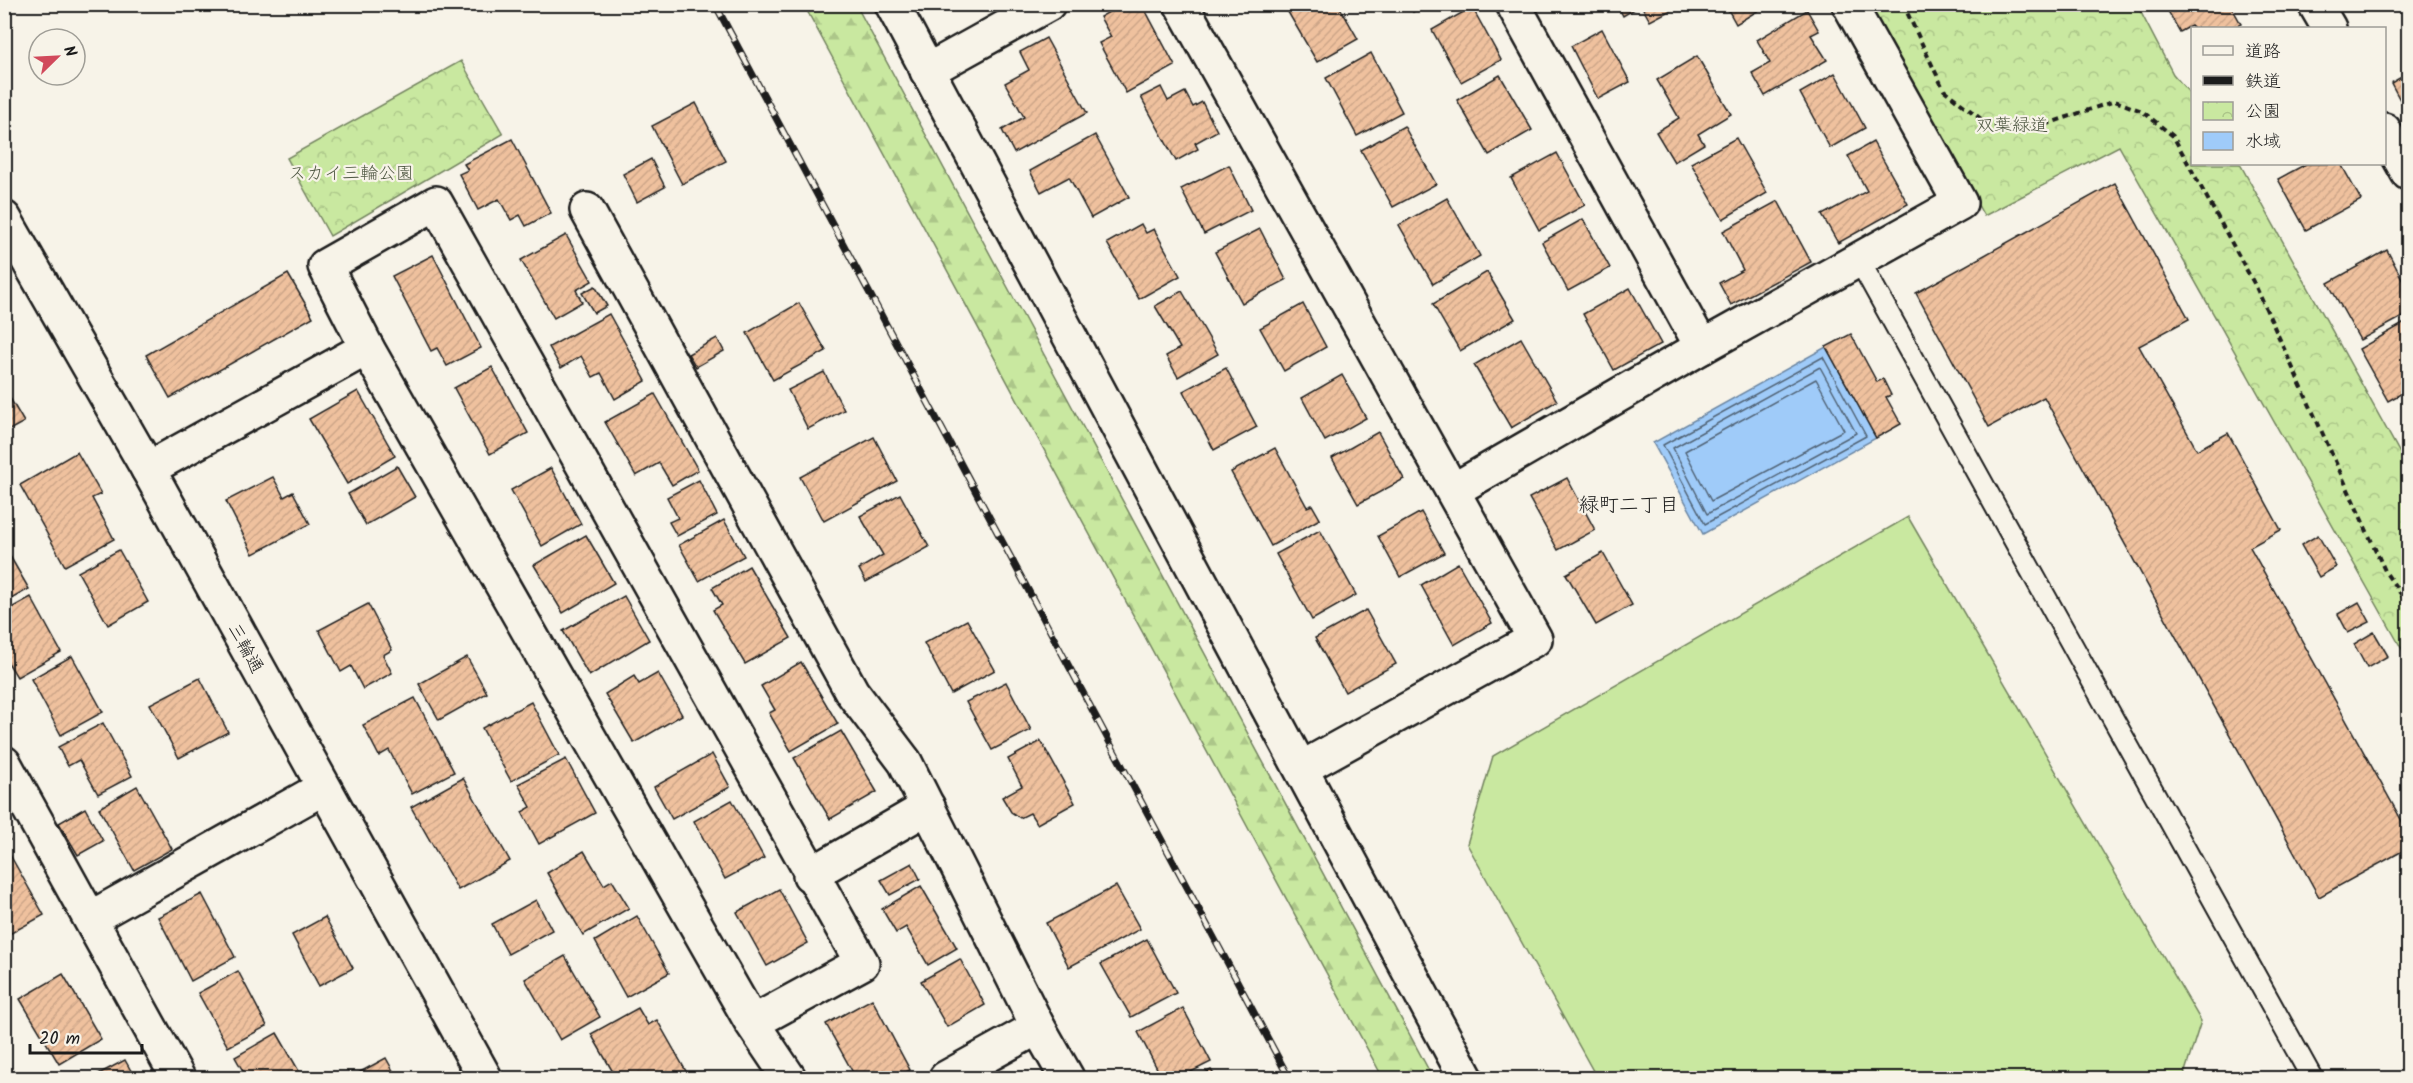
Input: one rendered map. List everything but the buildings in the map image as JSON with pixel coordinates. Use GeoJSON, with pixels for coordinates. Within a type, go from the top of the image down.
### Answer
{"type":"FeatureCollection","features":[{"type":"Feature","properties":{"kind":"street"},"geometry":{"type":"LineString","coordinates":[[892,4],[1466,1078]]}},
{"type":"Feature","properties":{"kind":"street"},"geometry":{"type":"LineString","coordinates":[[927,71],[1048,4]]}},
{"type":"Feature","properties":{"kind":"street"},"geometry":{"type":"LineString","coordinates":[[1181,4],[1454,490],[1535,639],[1302,768]]}},
{"type":"Feature","properties":{"kind":"street"},"geometry":{"type":"LineString","coordinates":[[1513,4],[1702,347]]}},
{"type":"Feature","properties":{"kind":"street"},"geometry":{"type":"LineString","coordinates":[[1454,490],[1702,347],[1960,203],[1849,4]]}},
{"type":"Feature","properties":{"kind":"street"},"geometry":{"type":"LineString","coordinates":[[2315,4],[2328,27]]}},
{"type":"Feature","properties":{"kind":"street"},"geometry":{"type":"LineString","coordinates":[[2386,132],[2409,173]]}},
{"type":"Feature","properties":{"kind":"street"},"geometry":{"type":"LineString","coordinates":[[752,1023],[862,963],[810,875],[436,203],[325,266],[367,348],[752,1023],[789,1078]]}},
{"type":"Feature","properties":{"kind":"street"},"geometry":{"type":"LineString","coordinates":[[587,210],[852,692],[905,762],[1038,1027],[1067,1078]]}},
{"type":"Feature","properties":{"kind":"street","name":"三輪通"},"geometry":{"type":"LineString","coordinates":[[6,223],[148,469],[485,1078]]}},
{"type":"Feature","properties":{"kind":"street"},"geometry":{"type":"LineString","coordinates":[[148,469],[367,348]]}},
{"type":"Feature","properties":{"kind":"street"},"geometry":{"type":"LineString","coordinates":[[4,764],[178,1078]]}},
{"type":"Feature","properties":{"kind":"street"},"geometry":{"type":"LineString","coordinates":[[91,918],[323,788]]}},
{"type":"Feature","properties":{"kind":"street"},"geometry":{"type":"LineString","coordinates":[[810,875],[928,807]]}},
{"type":"Feature","properties":{"kind":"street"},"geometry":{"type":"LineString","coordinates":[[946,1078],[1038,1027]]}},
{"type":"Feature","properties":{"kind":"lane"},"geometry":{"type":"LineString","coordinates":[[1859,260],[2312,1078]]}},
{"type":"Feature","properties":{"kind":"path"},"geometry":{"type":"LineString","coordinates":[[1903,4],[1944,90],[1990,126],[2032,129],[2115,101],[2142,111],[2173,136],[2256,288],[2386,573],[2409,604]]}},
{"type":"Feature","properties":{"kind":"green space"},"geometry":{"type":"Polygon","coordinates":[[[804,5],[856,5],[1433,1078],[1383,1078],[804,5]]]}},
{"type":"Feature","properties":{"kind":"green space","name":"双葉緑道"},"geometry":{"type":"Polygon","coordinates":[[[1867,5],[2137,5],[2173,74],[2191,95],[2191,165],[2241,165],[2408,468],[2408,660],[2119,146],[1984,216],[1867,5]]]}},
{"type":"Feature","properties":{"kind":"green space","name":"スカイ三輪公園"},"geometry":{"type":"Polygon","coordinates":[[[461,61],[503,134],[330,236],[287,158],[461,61]]]}},
{"type":"Feature","properties":{"kind":"green space"},"geometry":{"type":"Polygon","coordinates":[[[1908,517],[2201,1021],[2183,1078],[1597,1078],[1467,844],[1493,756],[1908,517]]]}},
{"type":"Feature","properties":{"kind":"water"},"geometry":{"type":"Polygon","coordinates":[[[1826,347],[1876,438],[1703,534],[1653,443],[1826,347]]]}},
{"type":"Feature","properties":{"kind":"railway"},"geometry":{"type":"LineString","coordinates":[[715,4],[1289,1078]]}},
{"type":"Feature","properties":{"kind":"district","name":"緑町二丁目"},"geometry":{"type":"Point","coordinates":[1629,504]}}]}
